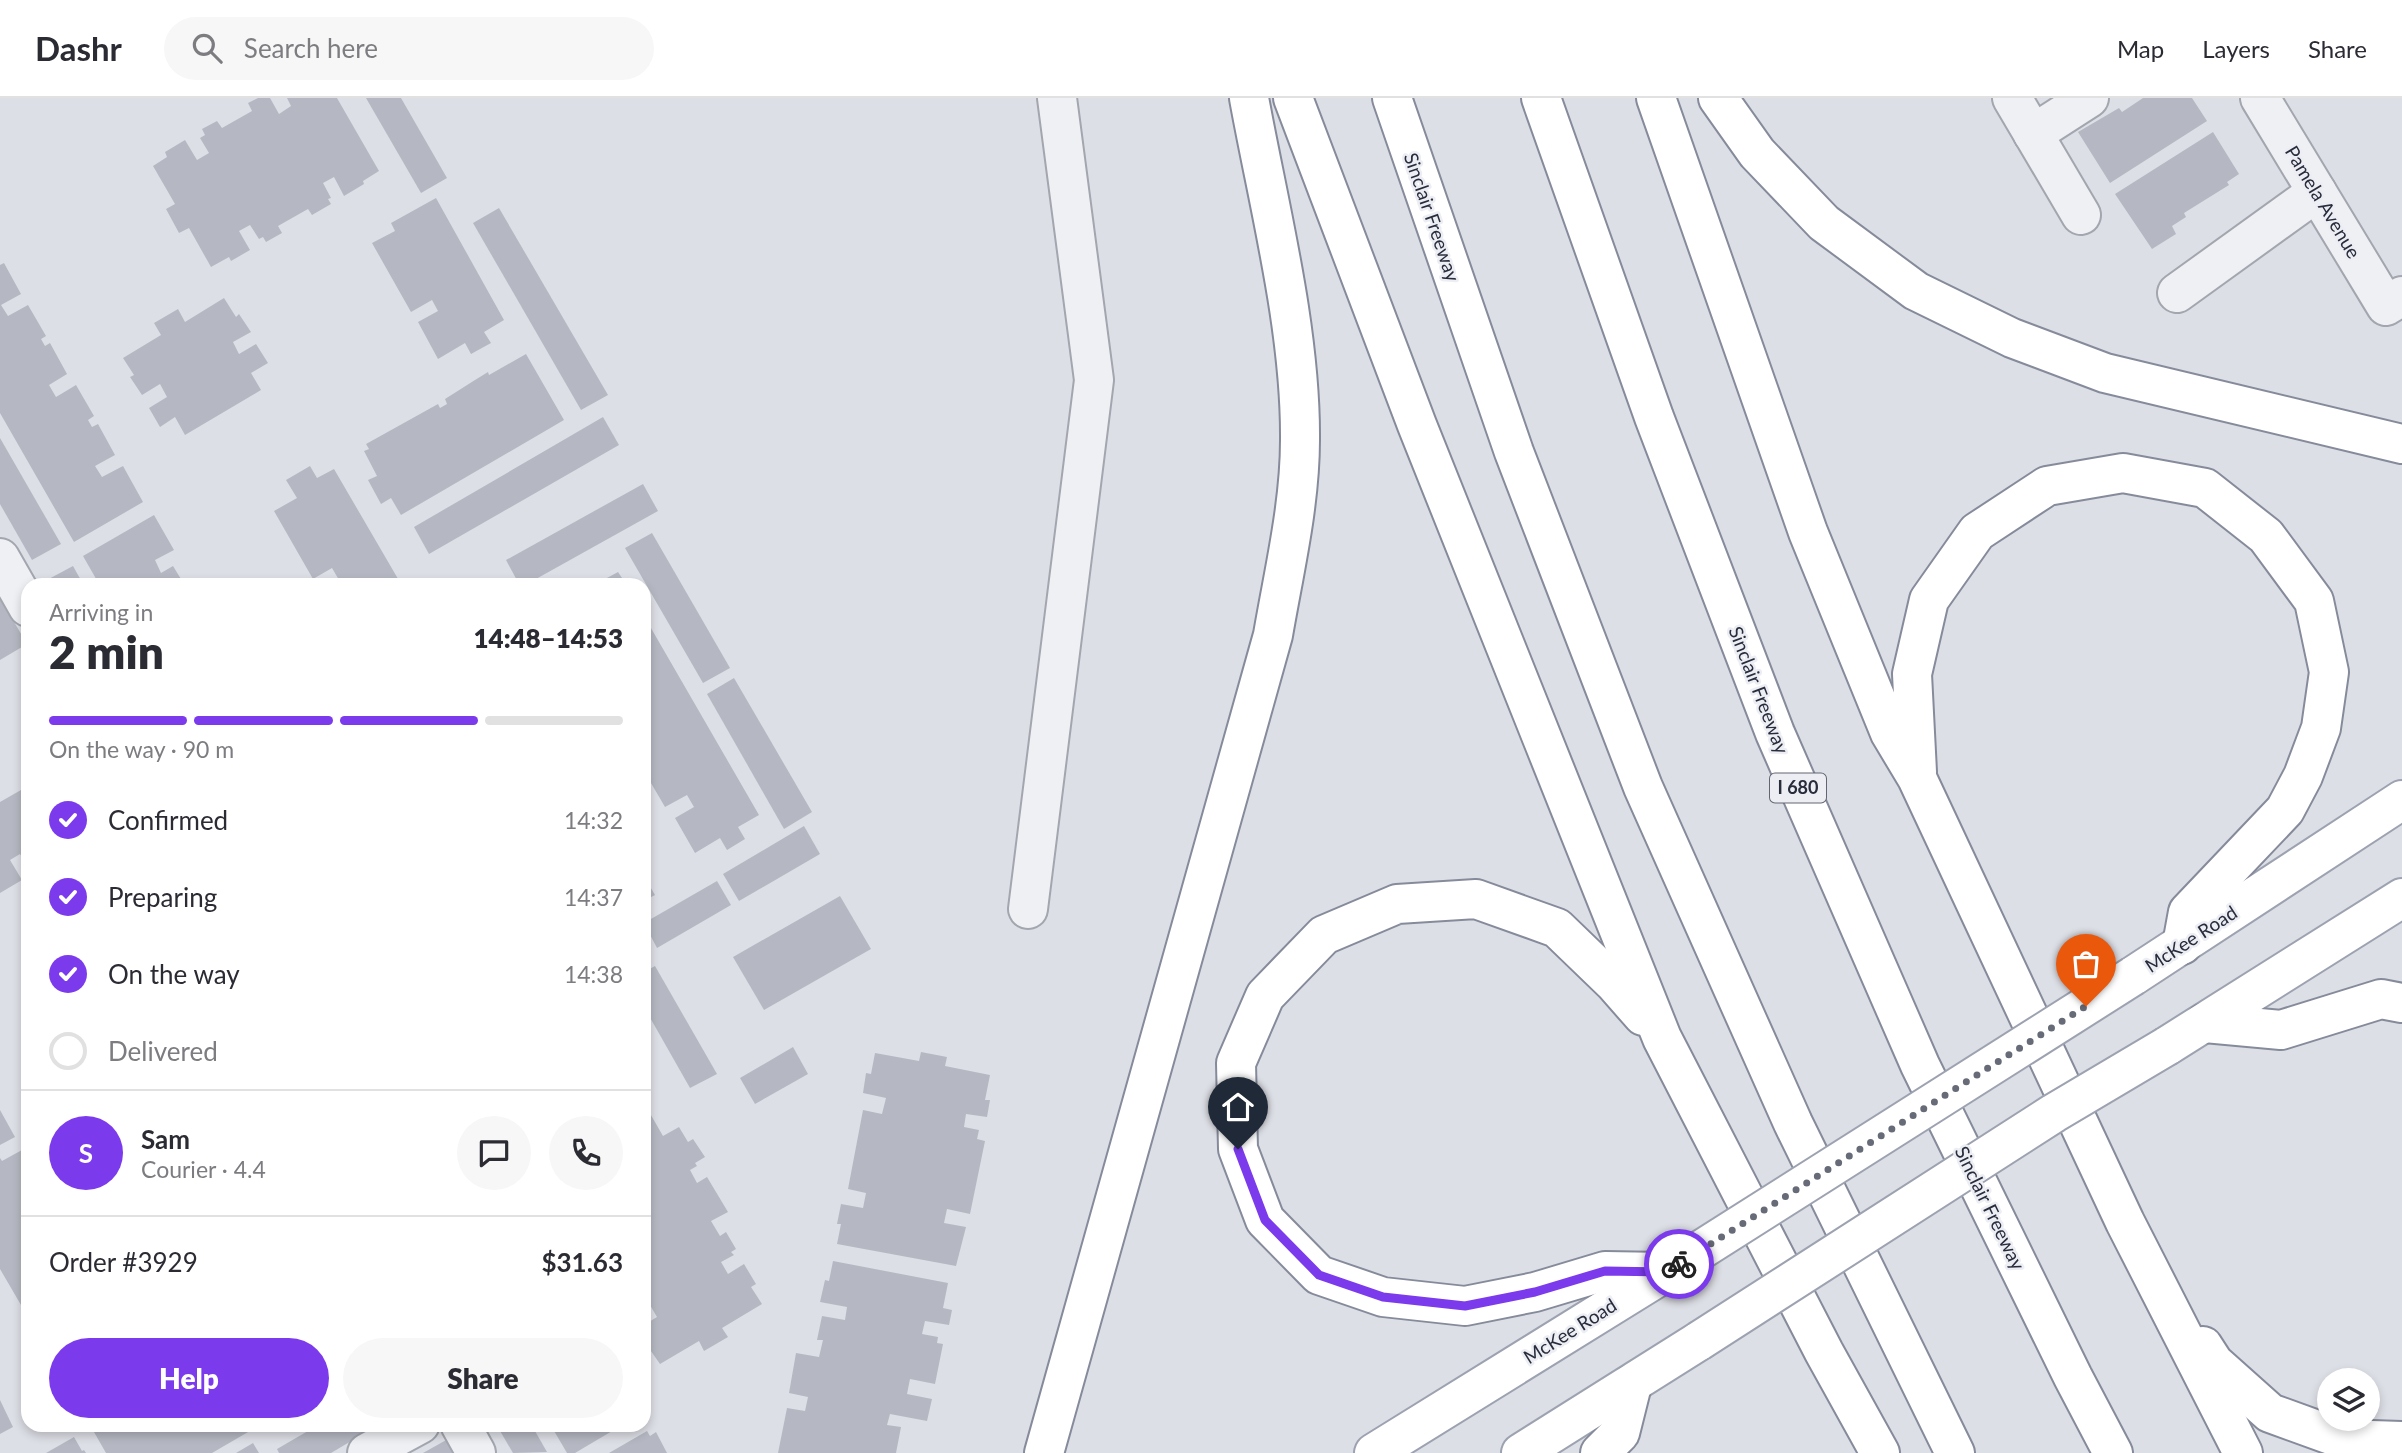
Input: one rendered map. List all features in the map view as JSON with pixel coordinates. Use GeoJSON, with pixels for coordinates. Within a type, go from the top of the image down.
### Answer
{"type":"FeatureCollection","features":[{"type":"Feature","properties":{"kind":"main road"},"geometry":{"type":"LineString","coordinates":[[1044,1453],[1273,635],[1293,525],[1300,440],[1293,334],[1249,98]]}},
{"type":"Feature","properties":{"kind":"main road"},"geometry":{"type":"LineString","coordinates":[[1293,98],[1417,425],[1662,1038],[1824,1352],[1880,1453]]}},
{"type":"Feature","properties":{"kind":"main road","name":"Sinclair Freeway"},"geometry":{"type":"LineString","coordinates":[[1392,98],[1514,452],[1643,787],[1793,1123],[1955,1453]]}},
{"type":"Feature","properties":{"kind":"main road","name":"Sinclair Freeway"},"geometry":{"type":"LineString","coordinates":[[1541,98],[1654,417],[1774,733],[1920,1065],[2113,1453]]}},
{"type":"Feature","properties":{"kind":"main road"},"geometry":{"type":"LineString","coordinates":[[1656,98],[1808,532],[1890,733],[1917,778],[2125,1222],[2243,1453]]}},
{"type":"Feature","properties":{"kind":"main road"},"geometry":{"type":"LineString","coordinates":[[1718,98],[1757,153],[1824,223],[1916,291],[2012,338],[2105,373],[2402,444]]}},
{"type":"Feature","properties":{"kind":"main road"},"geometry":{"type":"LineString","coordinates":[[1917,778],[1912,674],[1929,600],[1976,532],[2047,486],[2123,473],[2205,488],[2266,536],[2314,601],[2329,672],[2320,728],[2303,776],[2285,810],[2189,912],[2182,945]]}},
{"type":"Feature","properties":{"kind":"main road","name":"McKee Road"},"geometry":{"type":"LineString","coordinates":[[1374,1453],[1666,1272],[2182,945],[2402,800]]}},
{"type":"Feature","properties":{"kind":"main road"},"geometry":{"type":"LineString","coordinates":[[1521,1453],[1632,1385],[2054,1113],[2205,1023],[2402,898]]}},
{"type":"Feature","properties":{"kind":"main road"},"geometry":{"type":"LineString","coordinates":[[1662,1038],[1614,983],[1557,928],[1476,899],[1396,904],[1324,935],[1265,996],[1236,1063],[1236,1075],[1238,1149],[1265,1220],[1319,1275],[1383,1297],[1465,1306],[1535,1292],[1605,1271],[1666,1272]]}},
{"type":"Feature","properties":{"kind":"main road"},"geometry":{"type":"LineString","coordinates":[[2205,1023],[2281,1030],[2381,999],[2402,1003]]}},
{"type":"Feature","properties":{"kind":"main road"},"geometry":{"type":"LineString","coordinates":[[2125,1222],[2214,1363],[2270,1413],[2342,1439],[2402,1441]]}},
{"type":"Feature","properties":{"kind":"main road"},"geometry":{"type":"LineString","coordinates":[[1824,1352],[1865,1453]]}},
{"type":"Feature","properties":{"kind":"main road"},"geometry":{"type":"LineString","coordinates":[[1600,1453],[1620,1433],[1632,1385]]}},
{"type":"Feature","properties":{"kind":"street"},"geometry":{"type":"LineString","coordinates":[[1028,909],[1094,380],[1057,98]]}},
{"type":"Feature","properties":{"kind":"street"},"geometry":{"type":"LineString","coordinates":[[2012,98],[2081,215]]}},
{"type":"Feature","properties":{"kind":"street"},"geometry":{"type":"LineString","coordinates":[[2033,134],[2089,98]]}},
{"type":"Feature","properties":{"kind":"street","name":"Pamela Avenue"},"geometry":{"type":"LineString","coordinates":[[2260,98],[2317,192],[2394,301]]}},
{"type":"Feature","properties":{"kind":"street"},"geometry":{"type":"LineString","coordinates":[[2177,293],[2317,192]]}},
{"type":"Feature","properties":{"kind":"street"},"geometry":{"type":"LineString","coordinates":[[0,558],[21,595]]}},
{"type":"Feature","properties":{"kind":"street"},"geometry":{"type":"LineString","coordinates":[[367,1453],[405,1432]]}},
{"type":"Feature","properties":{"kind":"street"},"geometry":{"type":"LineString","coordinates":[[464,1432],[476,1453]]}},
{"type":"Feature","properties":{"kind":"building"},"geometry":{"type":"Polygon","coordinates":[[[258,98],[270,98],[279,114],[291,106],[287,98],[337,98],[379,171],[344,196],[334,177],[323,183],[331,198],[328,199],[331,204],[312,215],[308,209],[278,226],[282,233],[266,242],[263,237],[259,239],[250,225],[239,231],[250,250],[231,261],[229,257],[211,267],[189,228],[179,233],[166,209],[175,204],[153,166],[167,157],[165,152],[185,140],[197,160],[209,153],[200,138],[205,135],[202,129],[217,121],[222,128],[252,111],[248,103],[258,98]]]}},
{"type":"Feature","properties":{"kind":"building"},"geometry":{"type":"Polygon","coordinates":[[[366,98],[401,98],[447,178],[421,193],[366,98]]]}},
{"type":"Feature","properties":{"kind":"building"},"geometry":{"type":"Polygon","coordinates":[[[2143,98],[2192,98],[2207,121],[2110,183],[2078,132],[2119,108],[2122,112],[2143,98]]]}},
{"type":"Feature","properties":{"kind":"building"},"geometry":{"type":"Polygon","coordinates":[[[2213,132],[2239,174],[2227,182],[2229,185],[2184,213],[2186,217],[2172,226],[2176,234],[2152,249],[2115,194],[2213,132]]]}},
{"type":"Feature","properties":{"kind":"building"},"geometry":{"type":"Polygon","coordinates":[[[436,198],[504,320],[484,332],[491,343],[471,354],[465,343],[438,359],[418,322],[438,311],[432,300],[411,312],[372,243],[395,231],[391,223],[436,198]]]}},
{"type":"Feature","properties":{"kind":"building"},"geometry":{"type":"Polygon","coordinates":[[[499,208],[608,395],[581,410],[473,223],[499,208]]]}},
{"type":"Feature","properties":{"kind":"building"},"geometry":{"type":"Polygon","coordinates":[[[4,263],[21,294],[1,305],[8,316],[28,305],[46,336],[41,339],[45,346],[50,343],[67,374],[49,385],[56,397],[76,385],[94,416],[88,420],[92,427],[98,424],[115,455],[95,466],[102,477],[123,466],[143,502],[74,542],[0,413],[0,265],[4,263]]]}},
{"type":"Feature","properties":{"kind":"building"},"geometry":{"type":"Polygon","coordinates":[[[224,298],[236,317],[239,314],[251,332],[233,342],[239,354],[256,344],[268,363],[251,373],[261,390],[185,435],[175,417],[160,427],[149,408],[167,397],[160,384],[142,395],[130,377],[134,375],[123,358],[161,335],[154,323],[178,309],[185,322],[224,298]]]}},
{"type":"Feature","properties":{"kind":"building"},"geometry":{"type":"Polygon","coordinates":[[[526,354],[564,420],[401,515],[391,498],[381,504],[368,480],[377,476],[364,451],[369,449],[366,444],[438,404],[440,408],[447,404],[445,399],[475,380],[526,354]]]}},
{"type":"Feature","properties":{"kind":"building"},"geometry":{"type":"Polygon","coordinates":[[[603,417],[619,445],[429,554],[414,527],[603,417]]]}},
{"type":"Feature","properties":{"kind":"building"},"geometry":{"type":"Polygon","coordinates":[[[0,438],[61,544],[32,560],[0,504],[0,438]]]}},
{"type":"Feature","properties":{"kind":"building"},"geometry":{"type":"Polygon","coordinates":[[[310,466],[317,478],[334,469],[398,578],[338,578],[332,568],[312,578],[274,511],[297,498],[286,480],[310,466]]]}},
{"type":"Feature","properties":{"kind":"building"},"geometry":{"type":"Polygon","coordinates":[[[643,484],[658,511],[538,578],[516,578],[506,560],[643,484]]]}},
{"type":"Feature","properties":{"kind":"building"},"geometry":{"type":"Polygon","coordinates":[[[154,515],[174,550],[155,560],[161,573],[173,566],[180,578],[96,578],[83,556],[154,515]]]}},
{"type":"Feature","properties":{"kind":"building"},"geometry":{"type":"Polygon","coordinates":[[[652,533],[730,668],[703,683],[651,593],[651,578],[642,578],[625,548],[652,533]]]}},
{"type":"Feature","properties":{"kind":"building"},"geometry":{"type":"Polygon","coordinates":[[[73,566],[80,578],[51,578],[73,566]]]}},
{"type":"Feature","properties":{"kind":"building"},"geometry":{"type":"Polygon","coordinates":[[[618,572],[622,578],[607,578],[618,572]]]}},
{"type":"Feature","properties":{"kind":"building"},"geometry":{"type":"Polygon","coordinates":[[[0,598],[21,634],[21,648],[0,660],[0,598]]]}},
{"type":"Feature","properties":{"kind":"building"},"geometry":{"type":"Polygon","coordinates":[[[651,628],[759,815],[738,827],[745,839],[727,850],[720,838],[695,853],[675,818],[694,807],[687,795],[665,807],[651,783],[651,628]]]}},
{"type":"Feature","properties":{"kind":"building"},"geometry":{"type":"Polygon","coordinates":[[[734,678],[812,812],[784,829],[707,694],[734,678]]]}},
{"type":"Feature","properties":{"kind":"building"},"geometry":{"type":"Polygon","coordinates":[[[21,790],[21,856],[10,860],[21,881],[0,893],[0,802],[21,790]]]}},
{"type":"Feature","properties":{"kind":"building"},"geometry":{"type":"Polygon","coordinates":[[[804,826],[820,854],[739,901],[723,874],[804,826]]]}},
{"type":"Feature","properties":{"kind":"building"},"geometry":{"type":"Polygon","coordinates":[[[717,881],[731,905],[657,948],[651,936],[651,919],[717,881]]]}},
{"type":"Feature","properties":{"kind":"building"},"geometry":{"type":"Polygon","coordinates":[[[840,896],[871,949],[764,1010],[733,957],[840,896]]]}},
{"type":"Feature","properties":{"kind":"building"},"geometry":{"type":"Polygon","coordinates":[[[655,966],[717,1074],[690,1088],[651,1019],[651,968],[655,966]]]}},
{"type":"Feature","properties":{"kind":"building"},"geometry":{"type":"Polygon","coordinates":[[[793,1047],[808,1074],[755,1104],[740,1078],[793,1047]]]}},
{"type":"Feature","properties":{"kind":"building"},"geometry":{"type":"Polygon","coordinates":[[[921,1052],[947,1057],[945,1066],[990,1075],[985,1100],[990,1100],[987,1117],[966,1114],[964,1127],[979,1130],[977,1139],[985,1141],[970,1214],[947,1209],[944,1223],[966,1227],[956,1266],[837,1244],[841,1204],[863,1208],[866,1193],[848,1189],[863,1110],[882,1114],[886,1098],[863,1093],[866,1073],[871,1074],[875,1053],[919,1061],[921,1052]]]}},
{"type":"Feature","properties":{"kind":"building"},"geometry":{"type":"Polygon","coordinates":[[[0,1110],[15,1137],[0,1145],[0,1110]]]}},
{"type":"Feature","properties":{"kind":"building"},"geometry":{"type":"Polygon","coordinates":[[[651,1115],[663,1136],[679,1127],[688,1142],[693,1139],[705,1157],[690,1170],[697,1183],[707,1177],[728,1212],[711,1221],[720,1236],[726,1232],[736,1249],[731,1252],[734,1255],[721,1262],[728,1274],[744,1264],[756,1284],[751,1287],[762,1304],[722,1328],[728,1337],[704,1351],[699,1341],[660,1364],[651,1351],[651,1321],[657,1317],[651,1307],[651,1115]]]}},
{"type":"Feature","properties":{"kind":"building"},"geometry":{"type":"Polygon","coordinates":[[[21,1151],[21,1305],[0,1269],[0,1158],[2,1161],[21,1151]]]}},
{"type":"Feature","properties":{"kind":"building"},"geometry":{"type":"Polygon","coordinates":[[[833,1261],[948,1283],[943,1308],[952,1310],[949,1325],[925,1321],[922,1334],[938,1337],[937,1343],[943,1344],[935,1384],[910,1379],[907,1394],[932,1399],[927,1421],[890,1414],[887,1425],[901,1427],[896,1453],[778,1453],[787,1408],[805,1411],[808,1397],[789,1393],[796,1353],[819,1357],[823,1340],[817,1340],[822,1316],[845,1320],[847,1307],[820,1302],[825,1280],[829,1281],[833,1261]]]}},
{"type":"Feature","properties":{"kind":"building"},"geometry":{"type":"Polygon","coordinates":[[[0,1400],[13,1427],[0,1434],[0,1400]]]}},
{"type":"Feature","properties":{"kind":"building"},"geometry":{"type":"Polygon","coordinates":[[[94,1432],[248,1432],[212,1453],[106,1453],[94,1432]]]}},
{"type":"Feature","properties":{"kind":"building"},"geometry":{"type":"Polygon","coordinates":[[[306,1432],[366,1432],[331,1453],[279,1453],[277,1449],[306,1432]]]}},
{"type":"Feature","properties":{"kind":"building"},"geometry":{"type":"Polygon","coordinates":[[[501,1432],[536,1432],[547,1452],[513,1453],[501,1432]]]}},
{"type":"Feature","properties":{"kind":"building"},"geometry":{"type":"Polygon","coordinates":[[[555,1432],[610,1432],[575,1453],[567,1453],[555,1432]]]}},
{"type":"Feature","properties":{"kind":"building"},"geometry":{"type":"Polygon","coordinates":[[[645,1432],[650,1436],[656,1432],[667,1453],[609,1453],[645,1432]]]}},
{"type":"Feature","properties":{"kind":"building"},"geometry":{"type":"Polygon","coordinates":[[[74,1437],[86,1453],[46,1453],[74,1437]]]}},
{"type":"Feature","properties":{"kind":"building"},"geometry":{"type":"Polygon","coordinates":[[[448,1439],[456,1453],[423,1453],[448,1439]]]}},
{"type":"Feature","properties":{"kind":"building"},"geometry":{"type":"Polygon","coordinates":[[[253,1443],[259,1453],[236,1453],[253,1443]]]}},
{"type":"Feature","properties":{"kind":"way so far"},"geometry":{"type":"LineString","coordinates":[[1679,1264],[2086,1006]]}},
{"type":"Feature","properties":{"kind":"route"},"geometry":{"type":"LineString","coordinates":[[1238,1149],[1265,1220],[1319,1275],[1383,1297],[1465,1306],[1535,1292],[1605,1271],[1666,1272],[1679,1264]]}}]}
